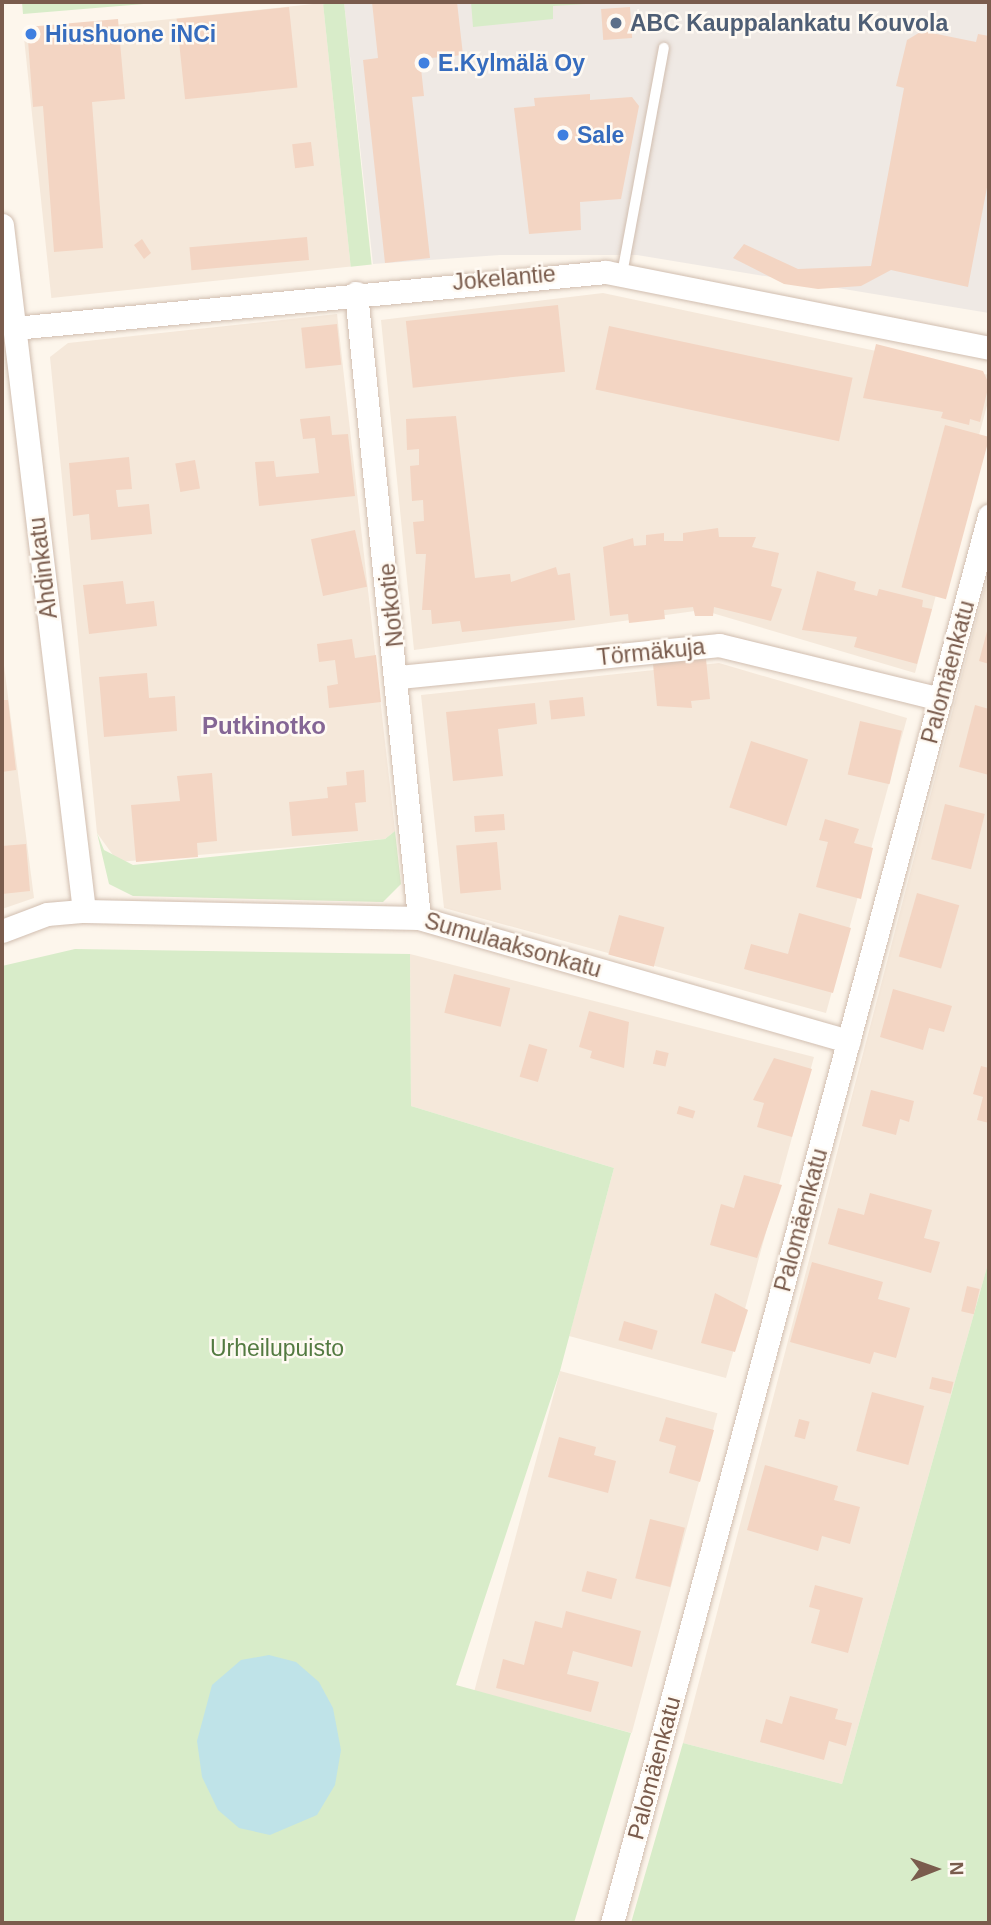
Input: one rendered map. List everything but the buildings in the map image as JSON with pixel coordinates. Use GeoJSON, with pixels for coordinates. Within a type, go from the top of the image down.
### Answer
{"type":"FeatureCollection","features":[{"type":"Feature","properties":{"kind":"street","name":"Ahdinkatu"},"geometry":{"type":"LineString","coordinates":[[2,225],[84,911]]}},
{"type":"Feature","properties":{"kind":"street","name":"Jokelantie"},"geometry":{"type":"LineString","coordinates":[[14,328],[570,272],[622,274],[989,348]]}},
{"type":"Feature","properties":{"kind":"street","name":"Notkotie"},"geometry":{"type":"LineString","coordinates":[[356,293],[398,677],[419,918]]}},
{"type":"Feature","properties":{"kind":"street","name":"Palomäenkatu"},"geometry":{"type":"LineString","coordinates":[[611,1923],[989,516]]}},
{"type":"Feature","properties":{"kind":"street","name":"Törmäkuja"},"geometry":{"type":"LineString","coordinates":[[398,677],[719,645],[940,699]]}},
{"type":"Feature","properties":{"kind":"street","name":"Sumulaaksonkatu"},"geometry":{"type":"LineString","coordinates":[[2,931],[47,914],[84,911],[419,918],[849,1041]]}},
{"type":"Feature","properties":{"kind":"lane"},"geometry":{"type":"LineString","coordinates":[[622,274],[664,48]]}},
{"type":"Feature","properties":{"kind":"shaded area"},"geometry":{"type":"Polygon","coordinates":[[[344,2],[989,2],[989,313],[637,255],[500,255],[373,264],[344,2]]]}},
{"type":"Feature","properties":{"kind":"shaded area"},"geometry":{"type":"Polygon","coordinates":[[[323,3],[351,267],[51,298],[24,34],[323,3]]]}},
{"type":"Feature","properties":{"kind":"shaded area"},"geometry":{"type":"Polygon","coordinates":[[[603,293],[989,375],[989,398],[915,673],[702,610],[414,650],[381,320],[603,293]]]}},
{"type":"Feature","properties":{"kind":"shaded area"},"geometry":{"type":"Polygon","coordinates":[[[337,314],[395,831],[385,839],[118,862],[97,833],[50,357],[68,343],[337,314]]]}},
{"type":"Feature","properties":{"kind":"shaded area"},"geometry":{"type":"Polygon","coordinates":[[[989,571],[989,1260],[842,1784],[683,1743],[989,571]]]}},
{"type":"Feature","properties":{"kind":"shaded area"},"geometry":{"type":"Polygon","coordinates":[[[2,650],[34,898],[2,909],[2,650]]]}},
{"type":"Feature","properties":{"kind":"shaded area"},"geometry":{"type":"Polygon","coordinates":[[[719,663],[907,718],[826,1013],[444,908],[421,695],[719,663]]]}},
{"type":"Feature","properties":{"kind":"shaded area"},"geometry":{"type":"Polygon","coordinates":[[[410,954],[814,1057],[726,1378],[569,1336],[614,1168],[411,1106],[410,954]]]}},
{"type":"Feature","properties":{"kind":"shaded area"},"geometry":{"type":"Polygon","coordinates":[[[560,1371],[717,1413],[632,1733],[474,1691],[560,1371]]]}},
{"type":"Feature","properties":{"kind":"green space"},"geometry":{"type":"Polygon","coordinates":[[[22,2],[168,2],[23,14],[22,2]]]}},
{"type":"Feature","properties":{"kind":"green space"},"geometry":{"type":"Polygon","coordinates":[[[344,2],[372,265],[351,267],[323,4],[344,2]]]}},
{"type":"Feature","properties":{"kind":"green space"},"geometry":{"type":"Polygon","coordinates":[[[471,2],[618,2],[553,6],[553,19],[473,27],[471,2]]]}},
{"type":"Feature","properties":{"kind":"green space"},"geometry":{"type":"Polygon","coordinates":[[[395,831],[401,884],[383,902],[133,896],[109,884],[97,833],[104,850],[133,865],[385,839],[395,831]]]}},
{"type":"Feature","properties":{"kind":"green space","name":"Urheilupuisto"},"geometry":{"type":"Polygon","coordinates":[[[75,949],[410,954],[411,1106],[614,1168],[560,1371],[456,1685],[631,1733],[574,1923],[2,1923],[2,966],[75,949]]]}},
{"type":"Feature","properties":{"kind":"green space"},"geometry":{"type":"Polygon","coordinates":[[[989,1260],[989,1923],[631,1923],[683,1743],[842,1784],[989,1260]]]}},
{"type":"Feature","properties":{"kind":"water"},"geometry":{"type":"Polygon","coordinates":[[[269,1655],[296,1662],[319,1682],[333,1708],[341,1750],[335,1785],[317,1815],[270,1835],[239,1828],[218,1810],[202,1777],[197,1741],[212,1685],[241,1660],[269,1655]]]}},
{"type":"Feature","properties":{"kind":"place","name":"ABC Kauppalankatu Kouvola"},"geometry":{"type":"Point","coordinates":[616,23]}},
{"type":"Feature","properties":{"kind":"place","name":"Hiushuone iNCi"},"geometry":{"type":"Point","coordinates":[31,34]}},
{"type":"Feature","properties":{"kind":"place","name":"E.Kylmälä Oy"},"geometry":{"type":"Point","coordinates":[424,63]}},
{"type":"Feature","properties":{"kind":"place","name":"Sale"},"geometry":{"type":"Point","coordinates":[563,135]}},
{"type":"Feature","properties":{"kind":"district","name":"Putkinotko"},"geometry":{"type":"Point","coordinates":[264,726]}}]}
